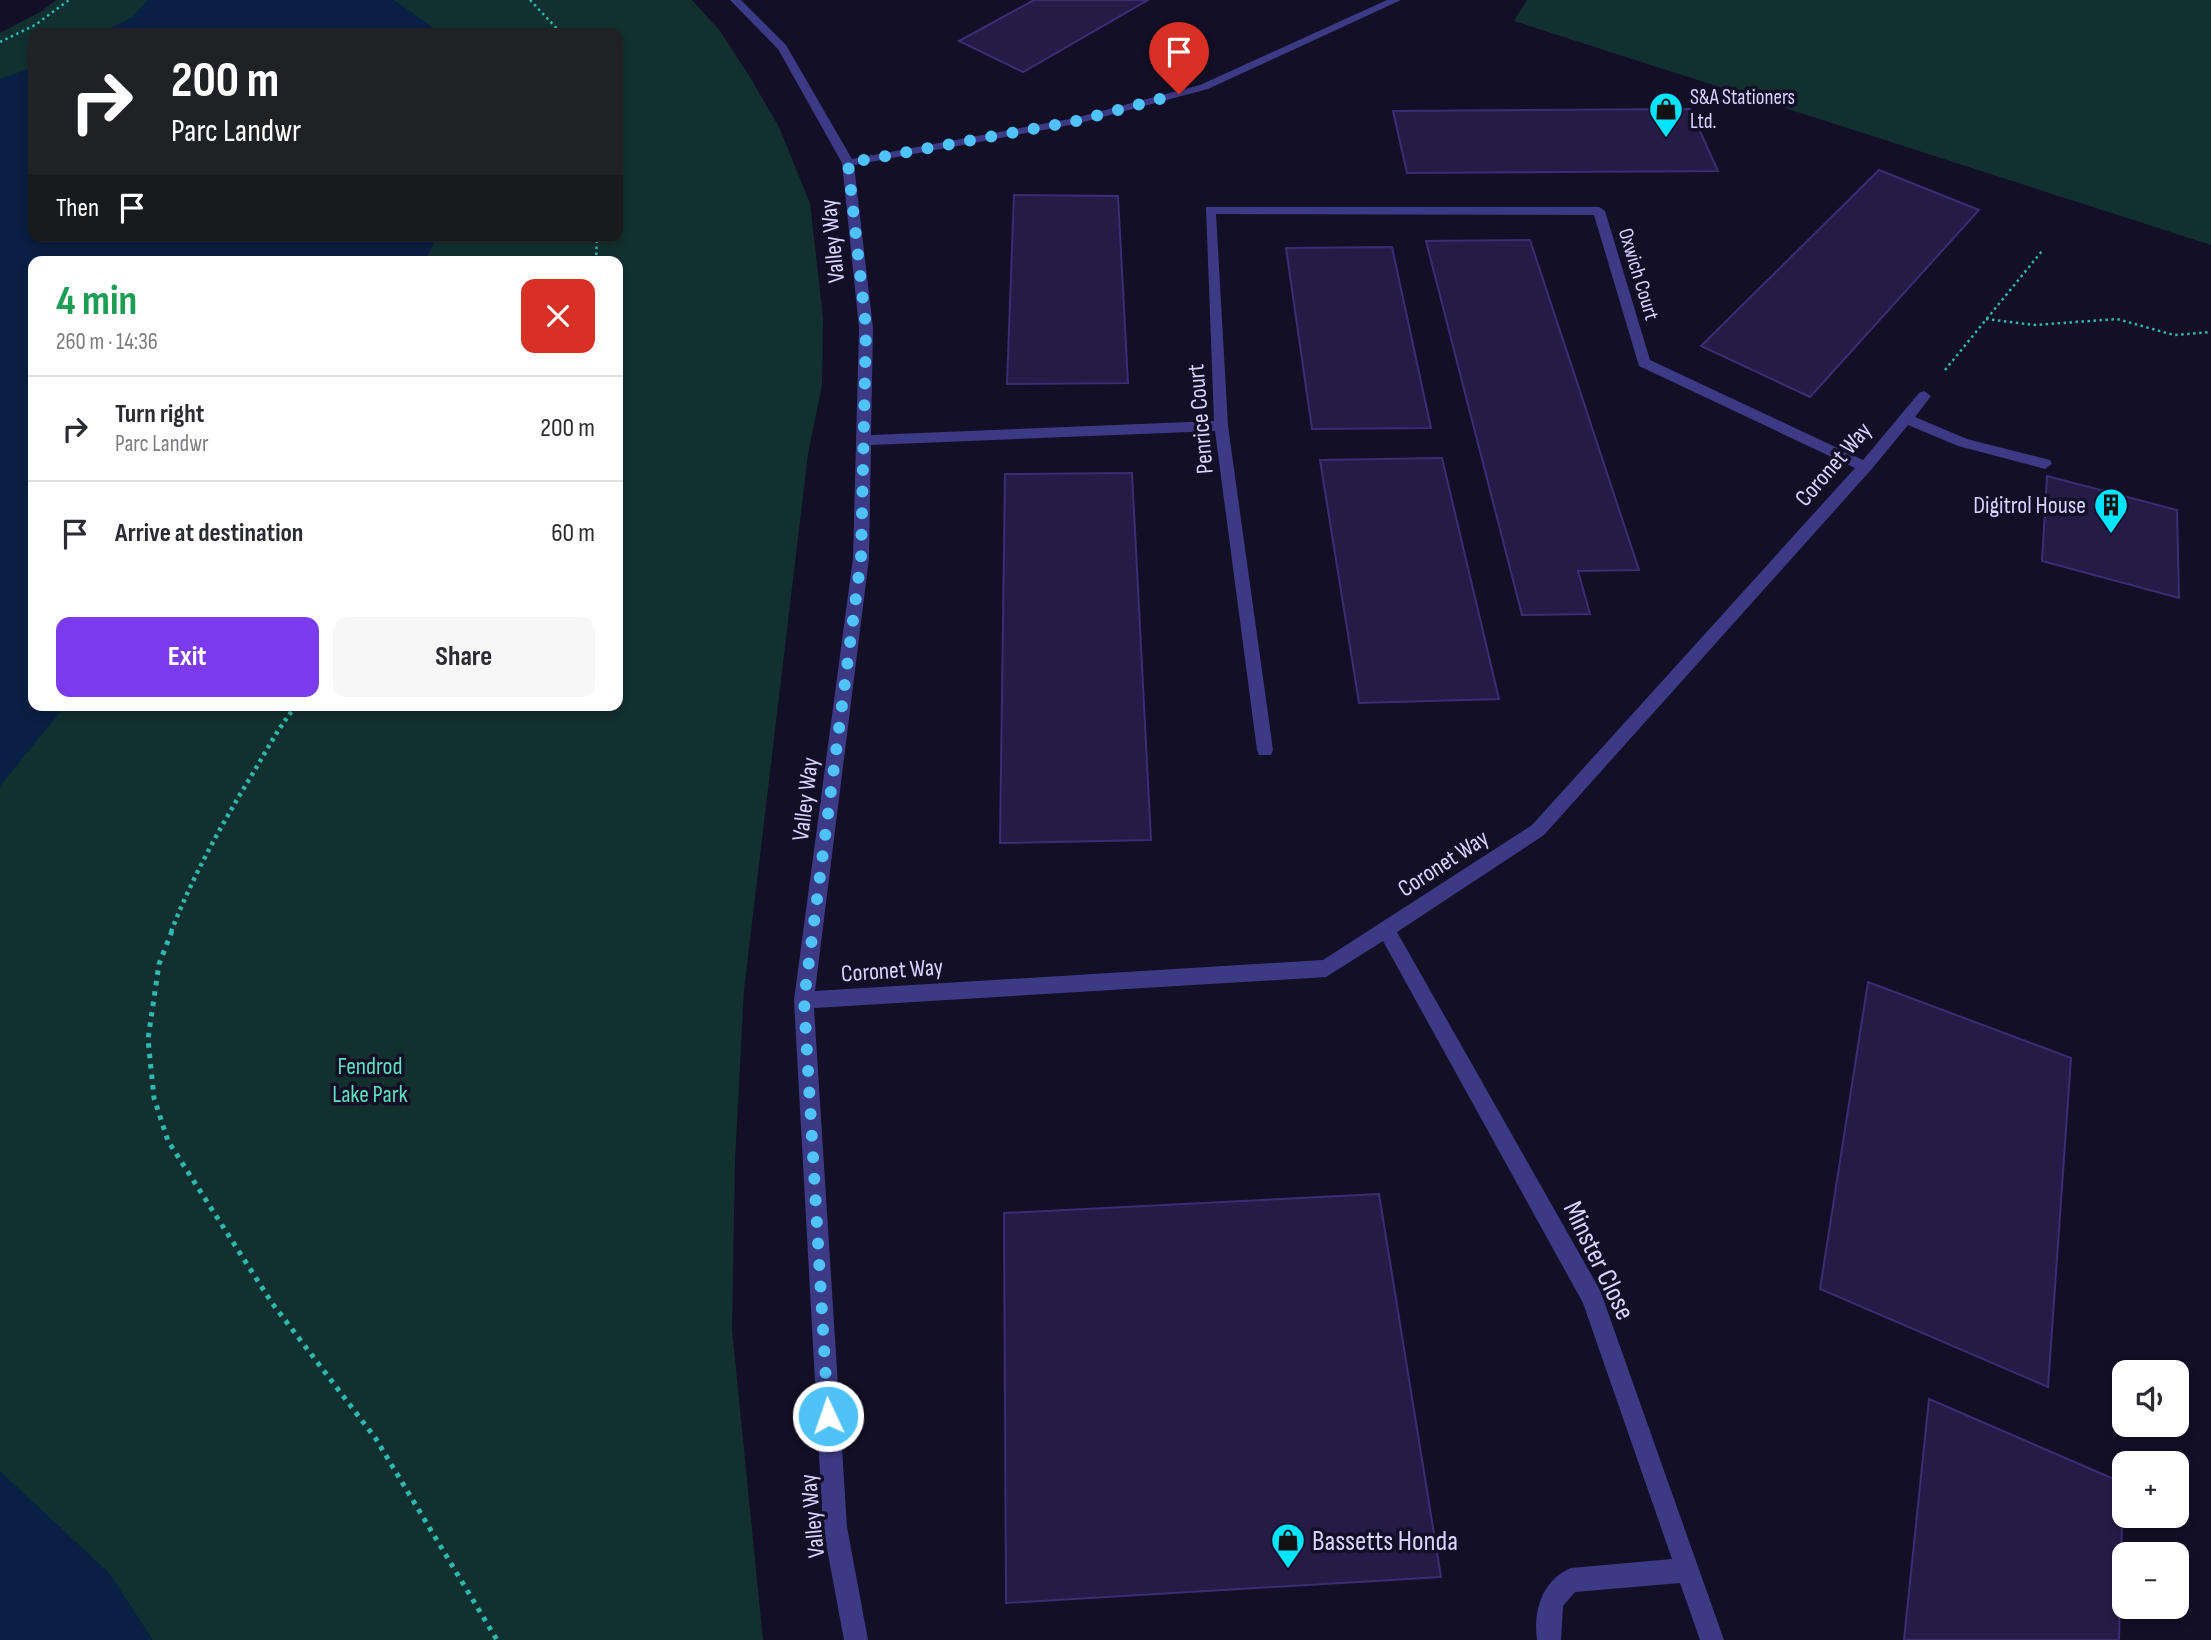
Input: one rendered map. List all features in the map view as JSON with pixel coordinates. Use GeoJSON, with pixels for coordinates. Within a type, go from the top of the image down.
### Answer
{"type":"FeatureCollection","features":[{"type":"Feature","properties":{"kind":"street","name":"Valley Way"},"geometry":{"type":"LineString","coordinates":[[735,0],[782,47],[848,163],[866,328],[861,558],[804,1000],[835,1527],[856,1640]]}},
{"type":"Feature","properties":{"kind":"street"},"geometry":{"type":"LineString","coordinates":[[848,163],[1076,121],[1204,87],[1396,0]]}},
{"type":"Feature","properties":{"kind":"street","name":"Penrice Court"},"geometry":{"type":"LineString","coordinates":[[1265,750],[1221,426],[1210,210],[1339,209]]}},
{"type":"Feature","properties":{"kind":"street","name":"Oxwich Court"},"geometry":{"type":"LineString","coordinates":[[1339,209],[1599,211],[1644,363],[1865,467]]}},
{"type":"Feature","properties":{"kind":"street","name":"Coronet Way"},"geometry":{"type":"LineString","coordinates":[[804,1000],[1326,968],[1538,830],[1865,467],[1924,396]]}},
{"type":"Feature","properties":{"kind":"street"},"geometry":{"type":"LineString","coordinates":[[1905,418],[1963,443],[2045,464]]}},
{"type":"Feature","properties":{"kind":"street"},"geometry":{"type":"LineString","coordinates":[[864,440],[1221,426]]}},
{"type":"Feature","properties":{"kind":"street","name":"Minster Close"},"geometry":{"type":"LineString","coordinates":[[1386,929],[1592,1298],[1712,1640]]}},
{"type":"Feature","properties":{"kind":"street"},"geometry":{"type":"LineString","coordinates":[[1549,1640],[1548,1612],[1561,1586],[1571,1580],[1688,1570]]}},
{"type":"Feature","properties":{"kind":"path"},"geometry":{"type":"LineString","coordinates":[[0,42],[35,24],[69,0]]}},
{"type":"Feature","properties":{"kind":"path"},"geometry":{"type":"LineString","coordinates":[[530,0],[556,28]]}},
{"type":"Feature","properties":{"kind":"path"},"geometry":{"type":"LineString","coordinates":[[1924,396],[2042,250]]}},
{"type":"Feature","properties":{"kind":"path"},"geometry":{"type":"LineString","coordinates":[[1986,319],[2035,325],[2117,318],[2174,335],[2211,332]]}},
{"type":"Feature","properties":{"kind":"path"},"geometry":{"type":"LineString","coordinates":[[292,711],[236,801],[192,882],[159,964],[148,1039],[154,1098],[168,1141],[272,1303],[376,1439],[497,1640]]}},
{"type":"Feature","properties":{"kind":"green space","name":"Fendrod Lake Park"},"geometry":{"type":"Polygon","coordinates":[[[56,0],[692,0],[720,31],[779,127],[810,203],[823,317],[822,385],[808,454],[744,990],[735,1160],[732,1329],[763,1640],[0,1640],[0,33],[42,11],[56,0]]]}},
{"type":"Feature","properties":{"kind":"green space"},"geometry":{"type":"Polygon","coordinates":[[[1527,0],[2211,0],[2211,245],[1514,21],[1527,0]]]}},
{"type":"Feature","properties":{"kind":"water"},"geometry":{"type":"Polygon","coordinates":[[[147,0],[394,0],[434,28],[111,28],[133,17],[147,0]]]}},
{"type":"Feature","properties":{"kind":"water"},"geometry":{"type":"Polygon","coordinates":[[[28,69],[28,242],[434,242],[428,256],[28,256],[28,711],[61,711],[0,786],[0,79],[28,69]]]}},
{"type":"Feature","properties":{"kind":"water"},"geometry":{"type":"Polygon","coordinates":[[[0,1471],[109,1573],[153,1640],[0,1640],[0,1471]]]}},
{"type":"Feature","properties":{"kind":"building"},"geometry":{"type":"Polygon","coordinates":[[[1034,0],[1148,0],[1023,72],[959,41],[1034,0]]]}},
{"type":"Feature","properties":{"kind":"building"},"geometry":{"type":"Polygon","coordinates":[[[1690,109],[1718,171],[1407,173],[1393,111],[1690,109]]]}},
{"type":"Feature","properties":{"kind":"building"},"geometry":{"type":"Polygon","coordinates":[[[1879,170],[1979,210],[1810,397],[1701,346],[1879,170]]]}},
{"type":"Feature","properties":{"kind":"building"},"geometry":{"type":"Polygon","coordinates":[[[1014,195],[1118,196],[1128,383],[1007,384],[1014,195]]]}},
{"type":"Feature","properties":{"kind":"building"},"geometry":{"type":"Polygon","coordinates":[[[1530,240],[1639,570],[1578,571],[1590,614],[1522,615],[1426,241],[1530,240]]]}},
{"type":"Feature","properties":{"kind":"building"},"geometry":{"type":"Polygon","coordinates":[[[1392,247],[1431,428],[1312,429],[1286,248],[1392,247]]]}},
{"type":"Feature","properties":{"kind":"building"},"geometry":{"type":"Polygon","coordinates":[[[1442,458],[1499,699],[1359,703],[1320,460],[1442,458]]]}},
{"type":"Feature","properties":{"kind":"building"},"geometry":{"type":"Polygon","coordinates":[[[1132,473],[1151,840],[1000,843],[1005,474],[1132,473]]]}},
{"type":"Feature","properties":{"kind":"building","name":"Digitrol House"},"geometry":{"type":"Polygon","coordinates":[[[2047,476],[2177,510],[2179,598],[2042,561],[2047,476]]]}},
{"type":"Feature","properties":{"kind":"building"},"geometry":{"type":"Polygon","coordinates":[[[1868,982],[2071,1058],[2048,1387],[1820,1289],[1868,982]]]}},
{"type":"Feature","properties":{"kind":"building"},"geometry":{"type":"Polygon","coordinates":[[[1379,1194],[1441,1577],[1006,1603],[1004,1213],[1379,1194]]]}},
{"type":"Feature","properties":{"kind":"building"},"geometry":{"type":"Polygon","coordinates":[[[1929,1399],[2112,1478],[2112,1528],[2122,1528],[2121,1542],[2112,1542],[2112,1619],[2120,1619],[2119,1640],[1904,1640],[1929,1399]]]}},
{"type":"Feature","properties":{"kind":"place","name":"S&A Stationers Ltd."},"geometry":{"type":"Point","coordinates":[1666,139]}},
{"type":"Feature","properties":{"kind":"place","name":"Digitrol House"},"geometry":{"type":"Point","coordinates":[2111,535]}},
{"type":"Feature","properties":{"kind":"place","name":"Bassetts Honda"},"geometry":{"type":"Point","coordinates":[1288,1570]}},
{"type":"Feature","properties":{"kind":"route"},"geometry":{"type":"LineString","coordinates":[[828,1416],[804,1000],[861,558],[866,328],[848,163],[1076,121],[1179,94]]}}]}
